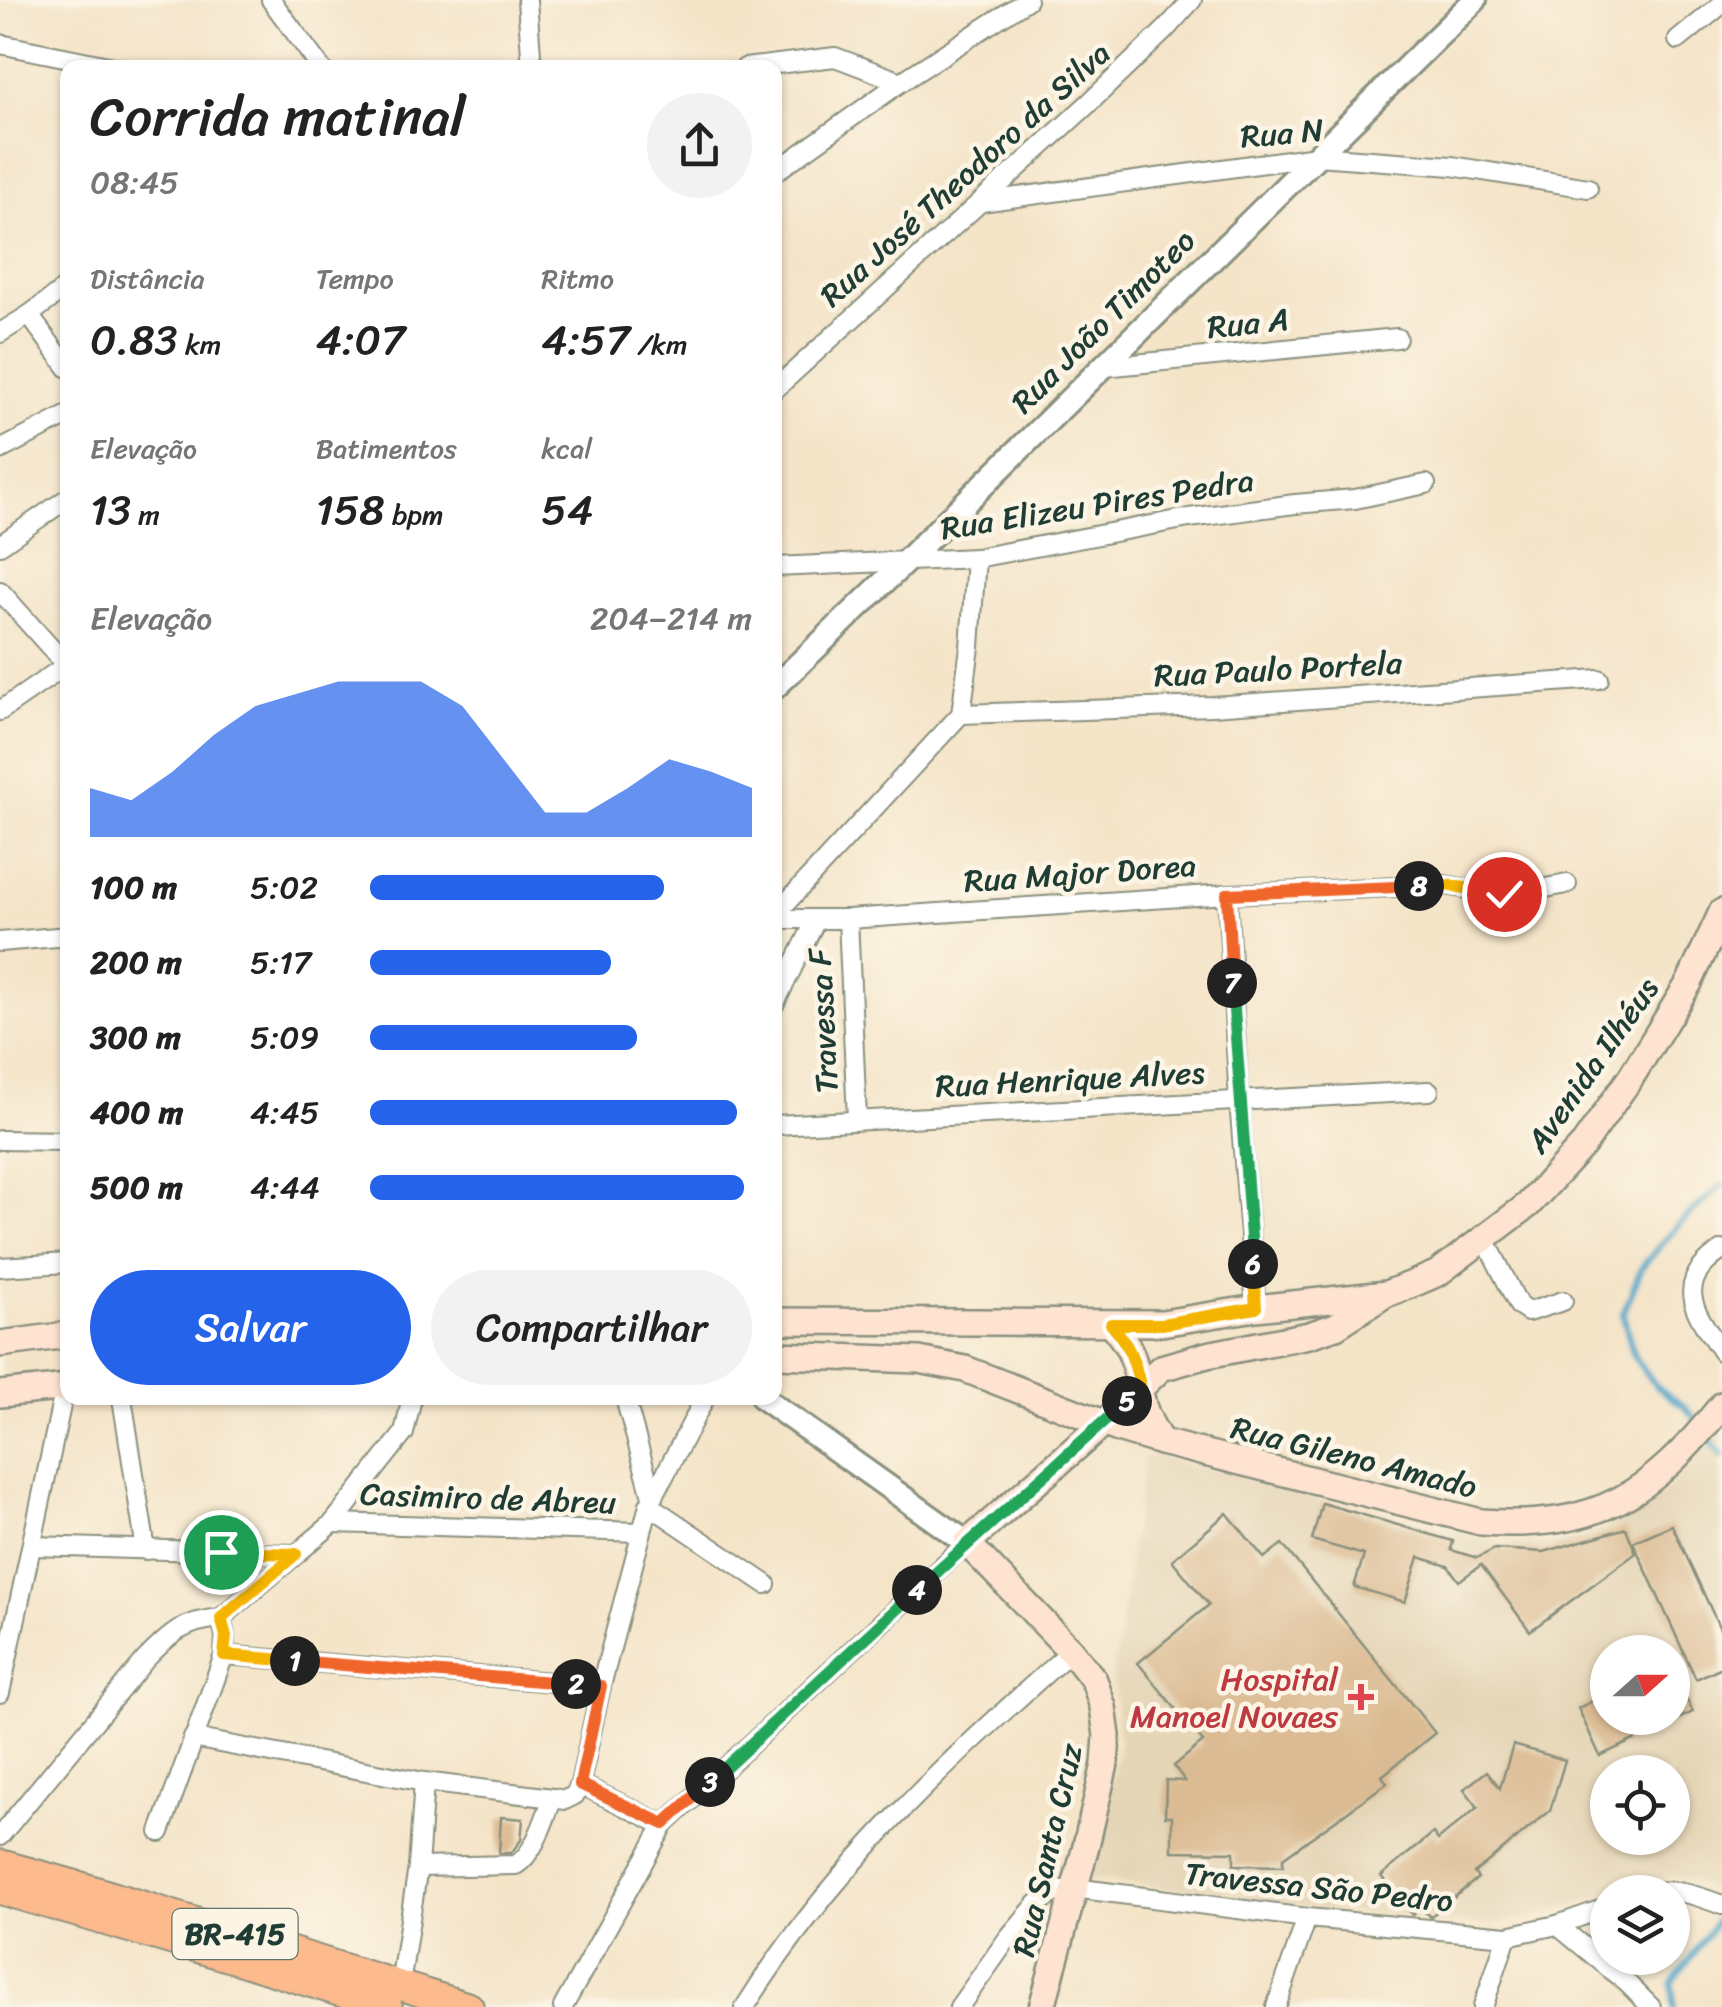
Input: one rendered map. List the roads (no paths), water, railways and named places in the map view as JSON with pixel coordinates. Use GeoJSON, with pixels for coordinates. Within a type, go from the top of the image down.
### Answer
{"type":"FeatureCollection","features":[{"type":"Feature","properties":{"kind":"main road","name":"Avenida Ilhéus"},"geometry":{"type":"LineString","coordinates":[[967,1544],[1162,1368],[1183,1360],[1309,1336],[1336,1326],[1386,1294],[1438,1272],[1528,1204],[1584,1144],[1631,1077],[1690,983],[1722,912]]}},
{"type":"Feature","properties":{"kind":"main road","name":"Avenida Ilhéus"},"geometry":{"type":"LineString","coordinates":[[782,1321],[1162,1324],[1256,1308],[1386,1294]]}},
{"type":"Feature","properties":{"kind":"main road"},"geometry":{"type":"LineString","coordinates":[[1111,1324],[1132,1353],[1146,1414],[1161,1442]]}},
{"type":"Feature","properties":{"kind":"main road"},"geometry":{"type":"LineString","coordinates":[[0,1344],[60,1337]]}},
{"type":"Feature","properties":{"kind":"main road"},"geometry":{"type":"LineString","coordinates":[[782,1355],[941,1362],[1104,1423]]}},
{"type":"Feature","properties":{"kind":"main road"},"geometry":{"type":"LineString","coordinates":[[0,1394],[60,1388]]}},
{"type":"Feature","properties":{"kind":"main road","name":"Rua Gileno Amado"},"geometry":{"type":"LineString","coordinates":[[1104,1423],[1161,1442],[1481,1522],[1540,1524],[1592,1512],[1632,1494],[1686,1446],[1722,1405]]}},
{"type":"Feature","properties":{"kind":"main road"},"geometry":{"type":"LineString","coordinates":[[967,1544],[1071,1651]]}},
{"type":"Feature","properties":{"kind":"main road","name":"Rua Santa Cruz"},"geometry":{"type":"LineString","coordinates":[[1042,2007],[1106,1764],[1108,1736],[1103,1707],[1094,1680],[1071,1651]]}},
{"type":"Feature","properties":{"kind":"main road","name":"BR-415"},"geometry":{"type":"LineString","coordinates":[[0,1864],[82,1887],[394,1996]]}},
{"type":"Feature","properties":{"kind":"main road","name":"BR-415"},"geometry":{"type":"LineString","coordinates":[[0,1890],[235,1958],[394,1996],[469,2007]]}},
{"type":"Feature","properties":{"kind":"street"},"geometry":{"type":"LineString","coordinates":[[271,0],[315,60]]}},
{"type":"Feature","properties":{"kind":"street"},"geometry":{"type":"LineString","coordinates":[[527,0],[531,60]]}},
{"type":"Feature","properties":{"kind":"street"},"geometry":{"type":"LineString","coordinates":[[782,167],[901,82],[1028,0]]}},
{"type":"Feature","properties":{"kind":"street","name":"Rua José Theodoro da Silva"},"geometry":{"type":"LineString","coordinates":[[782,384],[1165,30],[1192,0]]}},
{"type":"Feature","properties":{"kind":"street","name":"Rua João Timoteo"},"geometry":{"type":"LineString","coordinates":[[782,680],[1476,0]]}},
{"type":"Feature","properties":{"kind":"street"},"geometry":{"type":"LineString","coordinates":[[1678,40],[1722,4]]}},
{"type":"Feature","properties":{"kind":"street"},"geometry":{"type":"LineString","coordinates":[[0,44],[79,60]]}},
{"type":"Feature","properties":{"kind":"street"},"geometry":{"type":"LineString","coordinates":[[782,63],[834,57],[901,82]]}},
{"type":"Feature","properties":{"kind":"street","name":"Rua N"},"geometry":{"type":"LineString","coordinates":[[981,202],[1317,156],[1452,166],[1588,188]]}},
{"type":"Feature","properties":{"kind":"street"},"geometry":{"type":"LineString","coordinates":[[0,333],[60,292]]}},
{"type":"Feature","properties":{"kind":"street"},"geometry":{"type":"LineString","coordinates":[[29,315],[60,357]]}},
{"type":"Feature","properties":{"kind":"street","name":"Rua A"},"geometry":{"type":"LineString","coordinates":[[1104,367],[1397,338]]}},
{"type":"Feature","properties":{"kind":"street"},"geometry":{"type":"LineString","coordinates":[[0,450],[60,419]]}},
{"type":"Feature","properties":{"kind":"street","name":"Rua Elizeu Pires Pedra"},"geometry":{"type":"LineString","coordinates":[[782,567],[976,558],[1188,518],[1355,500],[1426,484]]}},
{"type":"Feature","properties":{"kind":"street"},"geometry":{"type":"LineString","coordinates":[[0,544],[60,503]]}},
{"type":"Feature","properties":{"kind":"street"},"geometry":{"type":"LineString","coordinates":[[782,909],[961,714],[976,558]]}},
{"type":"Feature","properties":{"kind":"street"},"geometry":{"type":"LineString","coordinates":[[0,592],[60,657]]}},
{"type":"Feature","properties":{"kind":"street"},"geometry":{"type":"LineString","coordinates":[[0,711],[60,668]]}},
{"type":"Feature","properties":{"kind":"street","name":"Rua Paulo Portela"},"geometry":{"type":"LineString","coordinates":[[961,714],[1212,706],[1599,678]]}},
{"type":"Feature","properties":{"kind":"street","name":"Rua Major Dorea"},"geometry":{"type":"LineString","coordinates":[[782,918],[848,919],[1227,894],[1445,885],[1504,894],[1567,884]]}},
{"type":"Feature","properties":{"kind":"street"},"geometry":{"type":"LineString","coordinates":[[1227,894],[1256,1308]]}},
{"type":"Feature","properties":{"kind":"street","name":"Travessa F"},"geometry":{"type":"LineString","coordinates":[[848,919],[858,1120]]}},
{"type":"Feature","properties":{"kind":"street"},"geometry":{"type":"LineString","coordinates":[[782,989],[816,920]]}},
{"type":"Feature","properties":{"kind":"street"},"geometry":{"type":"LineString","coordinates":[[0,942],[60,937]]}},
{"type":"Feature","properties":{"kind":"street","name":"Rua Henrique Alves"},"geometry":{"type":"LineString","coordinates":[[782,1125],[1428,1091]]}},
{"type":"Feature","properties":{"kind":"street"},"geometry":{"type":"LineString","coordinates":[[0,1140],[60,1141]]}},
{"type":"Feature","properties":{"kind":"street"},"geometry":{"type":"LineString","coordinates":[[1485,1239],[1524,1310],[1562,1300]]}},
{"type":"Feature","properties":{"kind":"street"},"geometry":{"type":"LineString","coordinates":[[1722,1250],[1698,1271],[1692,1286],[1696,1314],[1722,1352]]}},
{"type":"Feature","properties":{"kind":"street"},"geometry":{"type":"LineString","coordinates":[[0,1267],[60,1263]]}},
{"type":"Feature","properties":{"kind":"street"},"geometry":{"type":"LineString","coordinates":[[0,1693],[62,1405]]}},
{"type":"Feature","properties":{"kind":"street"},"geometry":{"type":"LineString","coordinates":[[123,1405],[146,1550]]}},
{"type":"Feature","properties":{"kind":"street"},"geometry":{"type":"LineString","coordinates":[[0,1836],[168,1637],[201,1620],[221,1618],[332,1523],[404,1433],[410,1405]]}},
{"type":"Feature","properties":{"kind":"street"},"geometry":{"type":"LineString","coordinates":[[627,1405],[651,1501]]}},
{"type":"Feature","properties":{"kind":"street"},"geometry":{"type":"LineString","coordinates":[[193,1738],[424,1782],[553,1798],[575,1795],[651,1501],[702,1405]]}},
{"type":"Feature","properties":{"kind":"street"},"geometry":{"type":"LineString","coordinates":[[563,2007],[664,1824],[967,1544],[773,1405]]}},
{"type":"Feature","properties":{"kind":"street","name":"Casimiro de Abreu"},"geometry":{"type":"LineString","coordinates":[[651,1501],[766,1584]]}},
{"type":"Feature","properties":{"kind":"street","name":"Casimiro de Abreu"},"geometry":{"type":"LineString","coordinates":[[332,1523],[641,1532]]}},
{"type":"Feature","properties":{"kind":"street"},"geometry":{"type":"LineString","coordinates":[[32,1546],[296,1554]]}},
{"type":"Feature","properties":{"kind":"street"},"geometry":{"type":"LineString","coordinates":[[160,1832],[224,1655],[226,1636],[221,1618]]}},
{"type":"Feature","properties":{"kind":"street"},"geometry":{"type":"LineString","coordinates":[[744,2007],[817,1908],[886,1826],[1071,1651]]}},
{"type":"Feature","properties":{"kind":"street"},"geometry":{"type":"LineString","coordinates":[[224,1655],[601,1686]]}},
{"type":"Feature","properties":{"kind":"street"},"geometry":{"type":"LineString","coordinates":[[394,1996],[418,1867],[424,1782]]}},
{"type":"Feature","properties":{"kind":"street"},"geometry":{"type":"LineString","coordinates":[[580,1784],[664,1824]]}},
{"type":"Feature","properties":{"kind":"street"},"geometry":{"type":"LineString","coordinates":[[418,1867],[516,1865],[530,1851],[553,1798]]}},
{"type":"Feature","properties":{"kind":"street"},"geometry":{"type":"LineString","coordinates":[[959,2007],[1037,1904],[1057,1891],[1074,1888]]}},
{"type":"Feature","properties":{"kind":"street","name":"Travessa São Pedro"},"geometry":{"type":"LineString","coordinates":[[1074,1888],[1306,1918],[1508,1936],[1590,1913]]}},
{"type":"Feature","properties":{"kind":"street"},"geometry":{"type":"LineString","coordinates":[[1690,1893],[1722,1905]]}},
{"type":"Feature","properties":{"kind":"street"},"geometry":{"type":"LineString","coordinates":[[1276,2007],[1306,1918]]}},
{"type":"Feature","properties":{"kind":"street"},"geometry":{"type":"LineString","coordinates":[[1557,1925],[1651,2007]]}},
{"type":"Feature","properties":{"kind":"street"},"geometry":{"type":"LineString","coordinates":[[1483,2007],[1508,1936]]}},
{"type":"Feature","properties":{"kind":"waterway"},"geometry":{"type":"LineString","coordinates":[[1697,1422],[1685,1407],[1657,1387],[1634,1357],[1623,1314],[1642,1267],[1679,1224],[1722,1185]]}},
{"type":"Feature","properties":{"kind":"waterway"},"geometry":{"type":"LineString","coordinates":[[1704,1432],[1722,1455]]}},
{"type":"Feature","properties":{"kind":"waterway"},"geometry":{"type":"LineString","coordinates":[[1674,2007],[1672,1984],[1722,1913]]}},
{"type":"Feature","properties":{"kind":"place","name":"Hospital Manoel Novaes"},"geometry":{"type":"Point","coordinates":[1361,1697]}}]}
